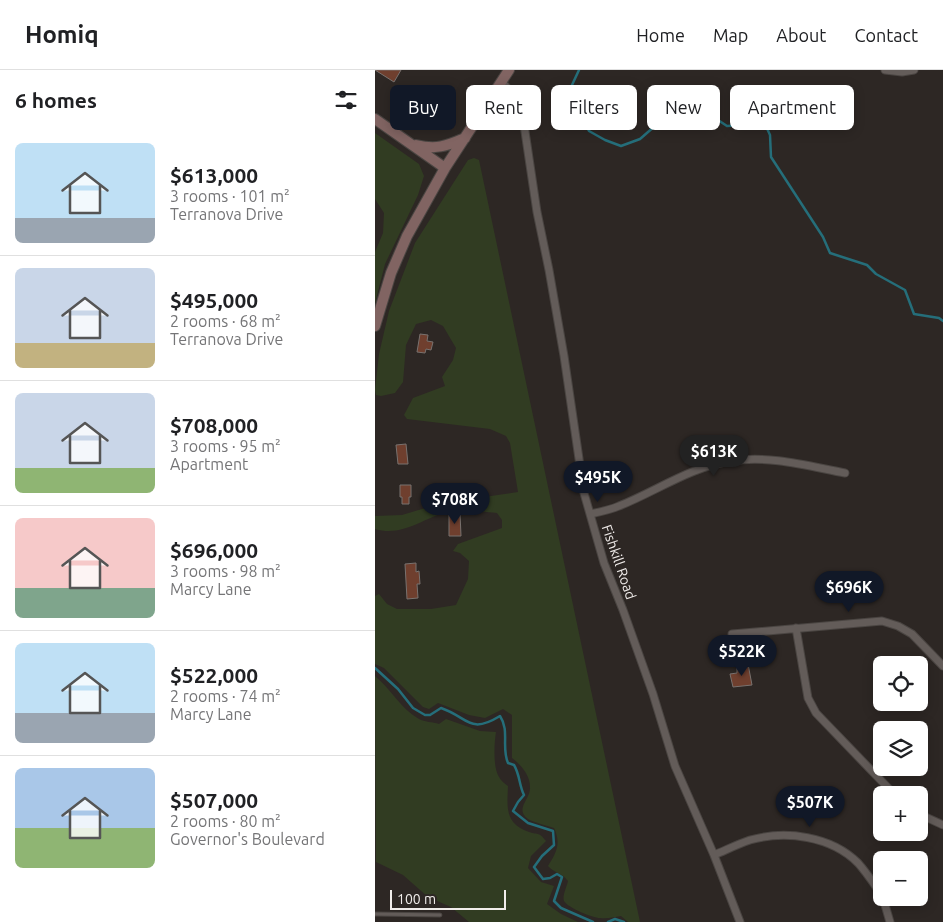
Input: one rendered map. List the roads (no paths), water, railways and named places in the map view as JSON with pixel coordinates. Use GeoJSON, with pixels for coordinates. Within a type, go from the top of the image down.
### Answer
{"type":"FeatureCollection","features":[{"type":"Feature","properties":{"kind":"main road"},"geometry":{"type":"LineString","coordinates":[[375,326],[398,255],[445,168],[509,70]]}},
{"type":"Feature","properties":{"kind":"main road"},"geometry":{"type":"LineString","coordinates":[[375,119],[445,168]]}},
{"type":"Feature","properties":{"kind":"main road"},"geometry":{"type":"LineString","coordinates":[[411,144],[431,148],[443,147],[465,137]]}},
{"type":"Feature","properties":{"kind":"street"},"geometry":{"type":"LineString","coordinates":[[885,70],[901,72],[914,70]]}},
{"type":"Feature","properties":{"kind":"street","name":"Fishkill Road"},"geometry":{"type":"LineString","coordinates":[[502,82],[517,99],[523,118],[537,212],[551,277],[584,494],[604,563],[643,666],[675,766],[714,855],[740,922]]}},
{"type":"Feature","properties":{"kind":"street"},"geometry":{"type":"LineString","coordinates":[[590,514],[618,507],[675,479],[731,461],[761,460],[781,462],[845,473]]}},
{"type":"Feature","properties":{"kind":"street"},"geometry":{"type":"LineString","coordinates":[[731,634],[882,622],[899,626],[912,634],[943,666]]}},
{"type":"Feature","properties":{"kind":"street"},"geometry":{"type":"LineString","coordinates":[[796,628],[809,698],[816,713],[886,786]]}},
{"type":"Feature","properties":{"kind":"street"},"geometry":{"type":"LineString","coordinates":[[928,818],[943,825]]}},
{"type":"Feature","properties":{"kind":"street"},"geometry":{"type":"LineString","coordinates":[[714,855],[749,841],[775,835],[796,836],[818,840],[838,848],[857,862],[873,884]]}},
{"type":"Feature","properties":{"kind":"street"},"geometry":{"type":"LineString","coordinates":[[885,906],[890,922]]}},
{"type":"Feature","properties":{"kind":"lane"},"geometry":{"type":"LineString","coordinates":[[375,914],[440,915]]}},
{"type":"Feature","properties":{"kind":"waterway"},"geometry":{"type":"LineString","coordinates":[[579,70],[572,85],[579,102],[582,118],[589,131],[621,146],[640,139],[663,119],[690,112],[706,112],[727,126],[765,124],[770,135],[771,157],[823,237],[830,253],[867,265],[876,274],[905,290],[914,314],[939,318],[943,321]]}},
{"type":"Feature","properties":{"kind":"waterway"},"geometry":{"type":"LineString","coordinates":[[375,668],[398,689],[413,708],[425,715],[430,715],[441,708],[475,724],[481,724],[500,716],[505,733],[506,757],[508,763],[514,765],[516,769],[524,795],[513,811],[528,823],[553,831],[554,845],[534,867],[543,879],[557,874],[562,877],[554,901],[561,908],[593,922]]}},
{"type":"Feature","properties":{"kind":"waterway"},"geometry":{"type":"LineString","coordinates":[[608,922],[615,919],[624,922]]}}]}
